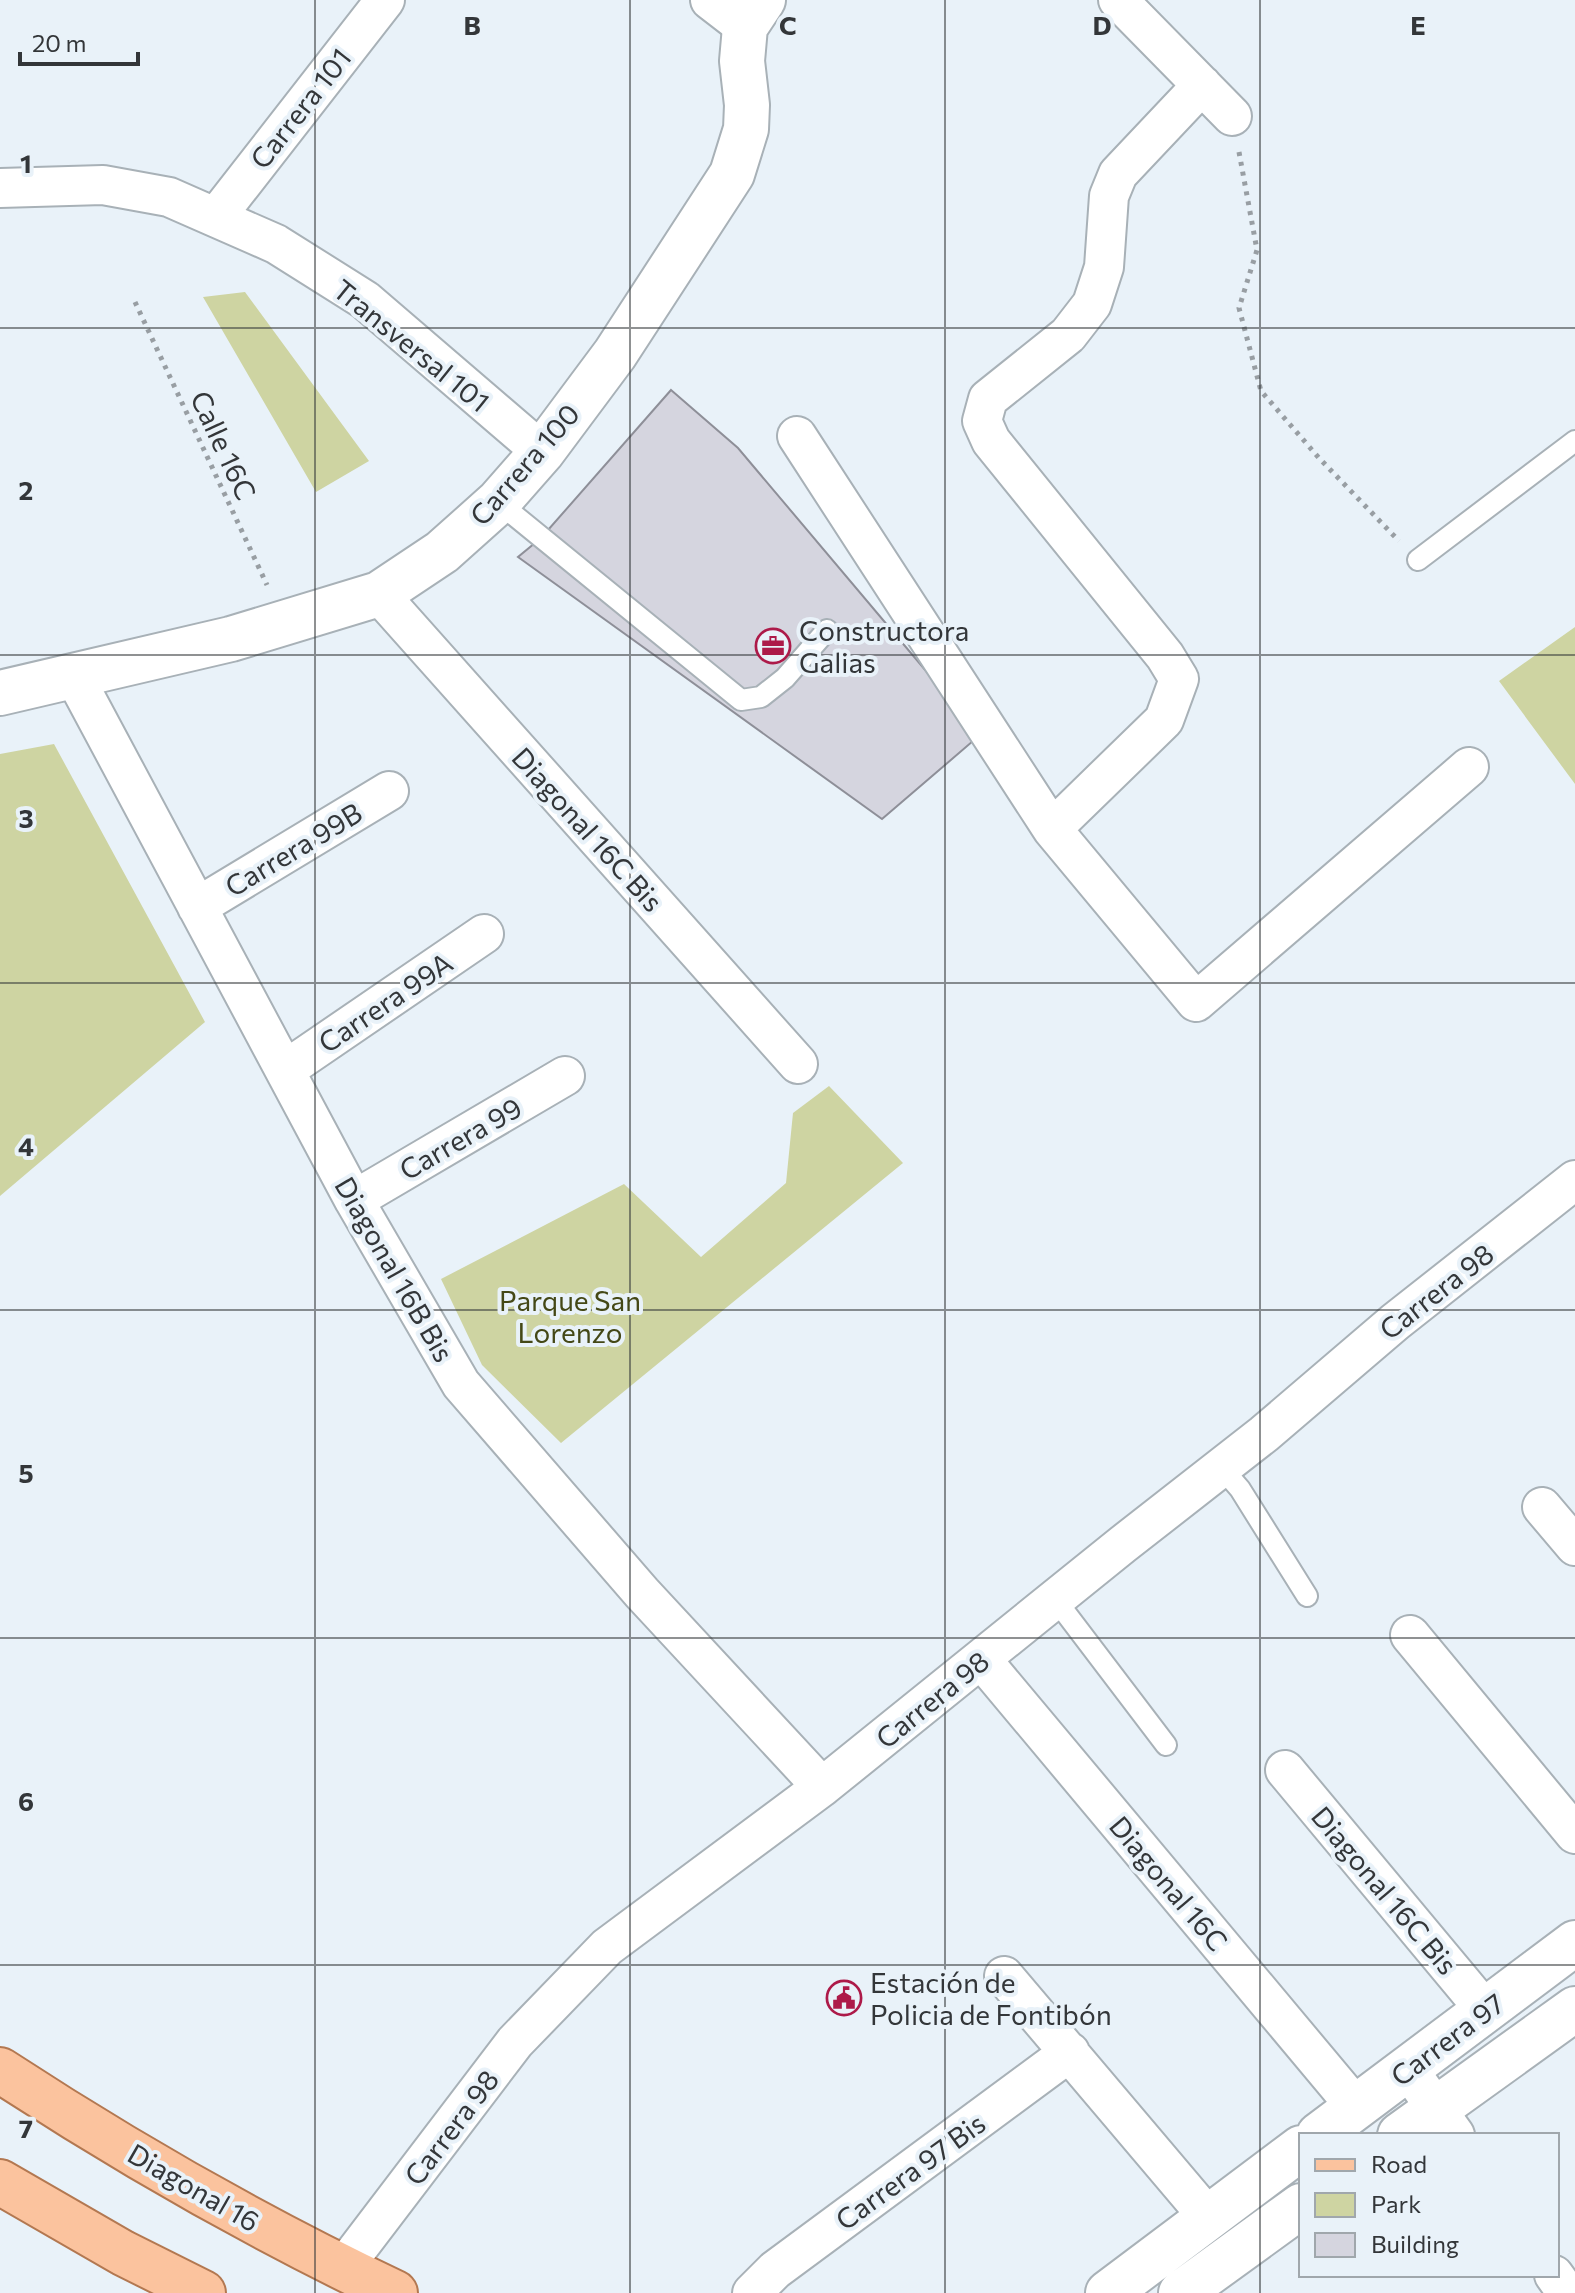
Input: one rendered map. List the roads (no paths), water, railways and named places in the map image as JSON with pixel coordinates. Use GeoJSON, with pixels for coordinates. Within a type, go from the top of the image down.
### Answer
{"type":"FeatureCollection","features":[{"type":"Feature","properties":{"kind":"main road","name":"Diagonal 16"},"geometry":{"type":"LineString","coordinates":[[0,2070],[145,2160],[395,2293]]}},
{"type":"Feature","properties":{"kind":"main road"},"geometry":{"type":"LineString","coordinates":[[0,2182],[123,2253],[203,2293]]}},
{"type":"Feature","properties":{"kind":"street","name":"Carrera 101"},"geometry":{"type":"LineString","coordinates":[[216,217],[385,0]]}},
{"type":"Feature","properties":{"kind":"street"},"geometry":{"type":"LineString","coordinates":[[710,0],[754,13]]}},
{"type":"Feature","properties":{"kind":"street"},"geometry":{"type":"LineString","coordinates":[[1118,0],[1232,116]]}},
{"type":"Feature","properties":{"kind":"street","name":"Carrera 100"},"geometry":{"type":"LineString","coordinates":[[0,693],[231,639],[379,594],[442,552],[498,502],[542,452],[615,354],[732,174],[746,129],[747,105],[742,61],[754,13]]}},
{"type":"Feature","properties":{"kind":"street"},"geometry":{"type":"LineString","coordinates":[[1052,829],[1164,720],[1179,679],[1165,656],[991,441],[982,421],[988,399],[1068,335],[1092,304],[1104,267],[1109,196],[1118,174],[1202,85]]}},
{"type":"Feature","properties":{"kind":"street","name":"Transversal 101"},"geometry":{"type":"LineString","coordinates":[[0,188],[103,185],[169,197],[276,244],[365,300],[542,452]]}},
{"type":"Feature","properties":{"kind":"street"},"geometry":{"type":"LineString","coordinates":[[797,436],[1052,829],[1196,1002],[1469,767]]}},
{"type":"Feature","properties":{"kind":"street","name":"Diagonal 16C Bis"},"geometry":{"type":"LineString","coordinates":[[379,594],[798,1064]]}},
{"type":"Feature","properties":{"kind":"street","name":"Diagonal 16B Bis"},"geometry":{"type":"LineString","coordinates":[[74,676],[354,1200],[461,1384],[642,1593],[822,1787]]}},
{"type":"Feature","properties":{"kind":"street","name":"Carrera 99B"},"geometry":{"type":"LineString","coordinates":[[197,907],[389,791]]}},
{"type":"Feature","properties":{"kind":"street","name":"Carrera 99A"},"geometry":{"type":"LineString","coordinates":[[285,1070],[484,934]]}},
{"type":"Feature","properties":{"kind":"street","name":"Carrera 99"},"geometry":{"type":"LineString","coordinates":[[354,1200],[565,1076]]}},
{"type":"Feature","properties":{"kind":"street","name":"Carrera 98"},"geometry":{"type":"LineString","coordinates":[[343,2268],[515,2042],[598,1957],[822,1787],[982,1660],[1264,1434],[1395,1322],[1575,1180]]}},
{"type":"Feature","properties":{"kind":"street"},"geometry":{"type":"LineString","coordinates":[[1542,1507],[1575,1546]]}},
{"type":"Feature","properties":{"kind":"street"},"geometry":{"type":"LineString","coordinates":[[1410,1635],[1575,1834]]}},
{"type":"Feature","properties":{"kind":"street","name":"Diagonal 16C"},"geometry":{"type":"LineString","coordinates":[[982,1660],[1356,2107]]}},
{"type":"Feature","properties":{"kind":"street","name":"Diagonal 16C Bis"},"geometry":{"type":"LineString","coordinates":[[1285,1770],[1485,2010]]}},
{"type":"Feature","properties":{"kind":"street","name":"Carrera 97"},"geometry":{"type":"LineString","coordinates":[[1322,2133],[1575,1943]]}},
{"type":"Feature","properties":{"kind":"street"},"geometry":{"type":"LineString","coordinates":[[1004,1976],[1209,2218]]}},
{"type":"Feature","properties":{"kind":"street","name":"Carrera 97"},"geometry":{"type":"LineString","coordinates":[[1407,2133],[1446,2122],[1575,2009]]}},
{"type":"Feature","properties":{"kind":"street","name":"Carrera 97 Bis"},"geometry":{"type":"LineString","coordinates":[[752,2293],[775,2270],[1070,2052]]}},
{"type":"Feature","properties":{"kind":"street"},"geometry":{"type":"LineString","coordinates":[[1408,2069],[1446,2122]]}},
{"type":"Feature","properties":{"kind":"street"},"geometry":{"type":"LineString","coordinates":[[1108,2293],[1299,2150]]}},
{"type":"Feature","properties":{"kind":"street"},"geometry":{"type":"LineString","coordinates":[[1181,2293],[1299,2207]]}},
{"type":"Feature","properties":{"kind":"lane"},"geometry":{"type":"LineString","coordinates":[[1418,560],[1575,441]]}},
{"type":"Feature","properties":{"kind":"lane"},"geometry":{"type":"LineString","coordinates":[[498,502],[741,700],[761,697],[785,678],[827,630]]}},
{"type":"Feature","properties":{"kind":"lane"},"geometry":{"type":"LineString","coordinates":[[1221,1467],[1240,1489],[1307,1596]]}},
{"type":"Feature","properties":{"kind":"lane"},"geometry":{"type":"LineString","coordinates":[[1055,1599],[1166,1745]]}},
{"type":"Feature","properties":{"kind":"place","name":"Constructora Galias"},"geometry":{"type":"Point","coordinates":[773,646]}},
{"type":"Feature","properties":{"kind":"place","name":"Estación de Policia de Fontibón"},"geometry":{"type":"Point","coordinates":[844,1998]}},
{"type":"Feature","properties":{"kind":"park label","name":"Parque San Lorenzo"},"geometry":{"type":"Point","coordinates":[570,1316]}}]}
